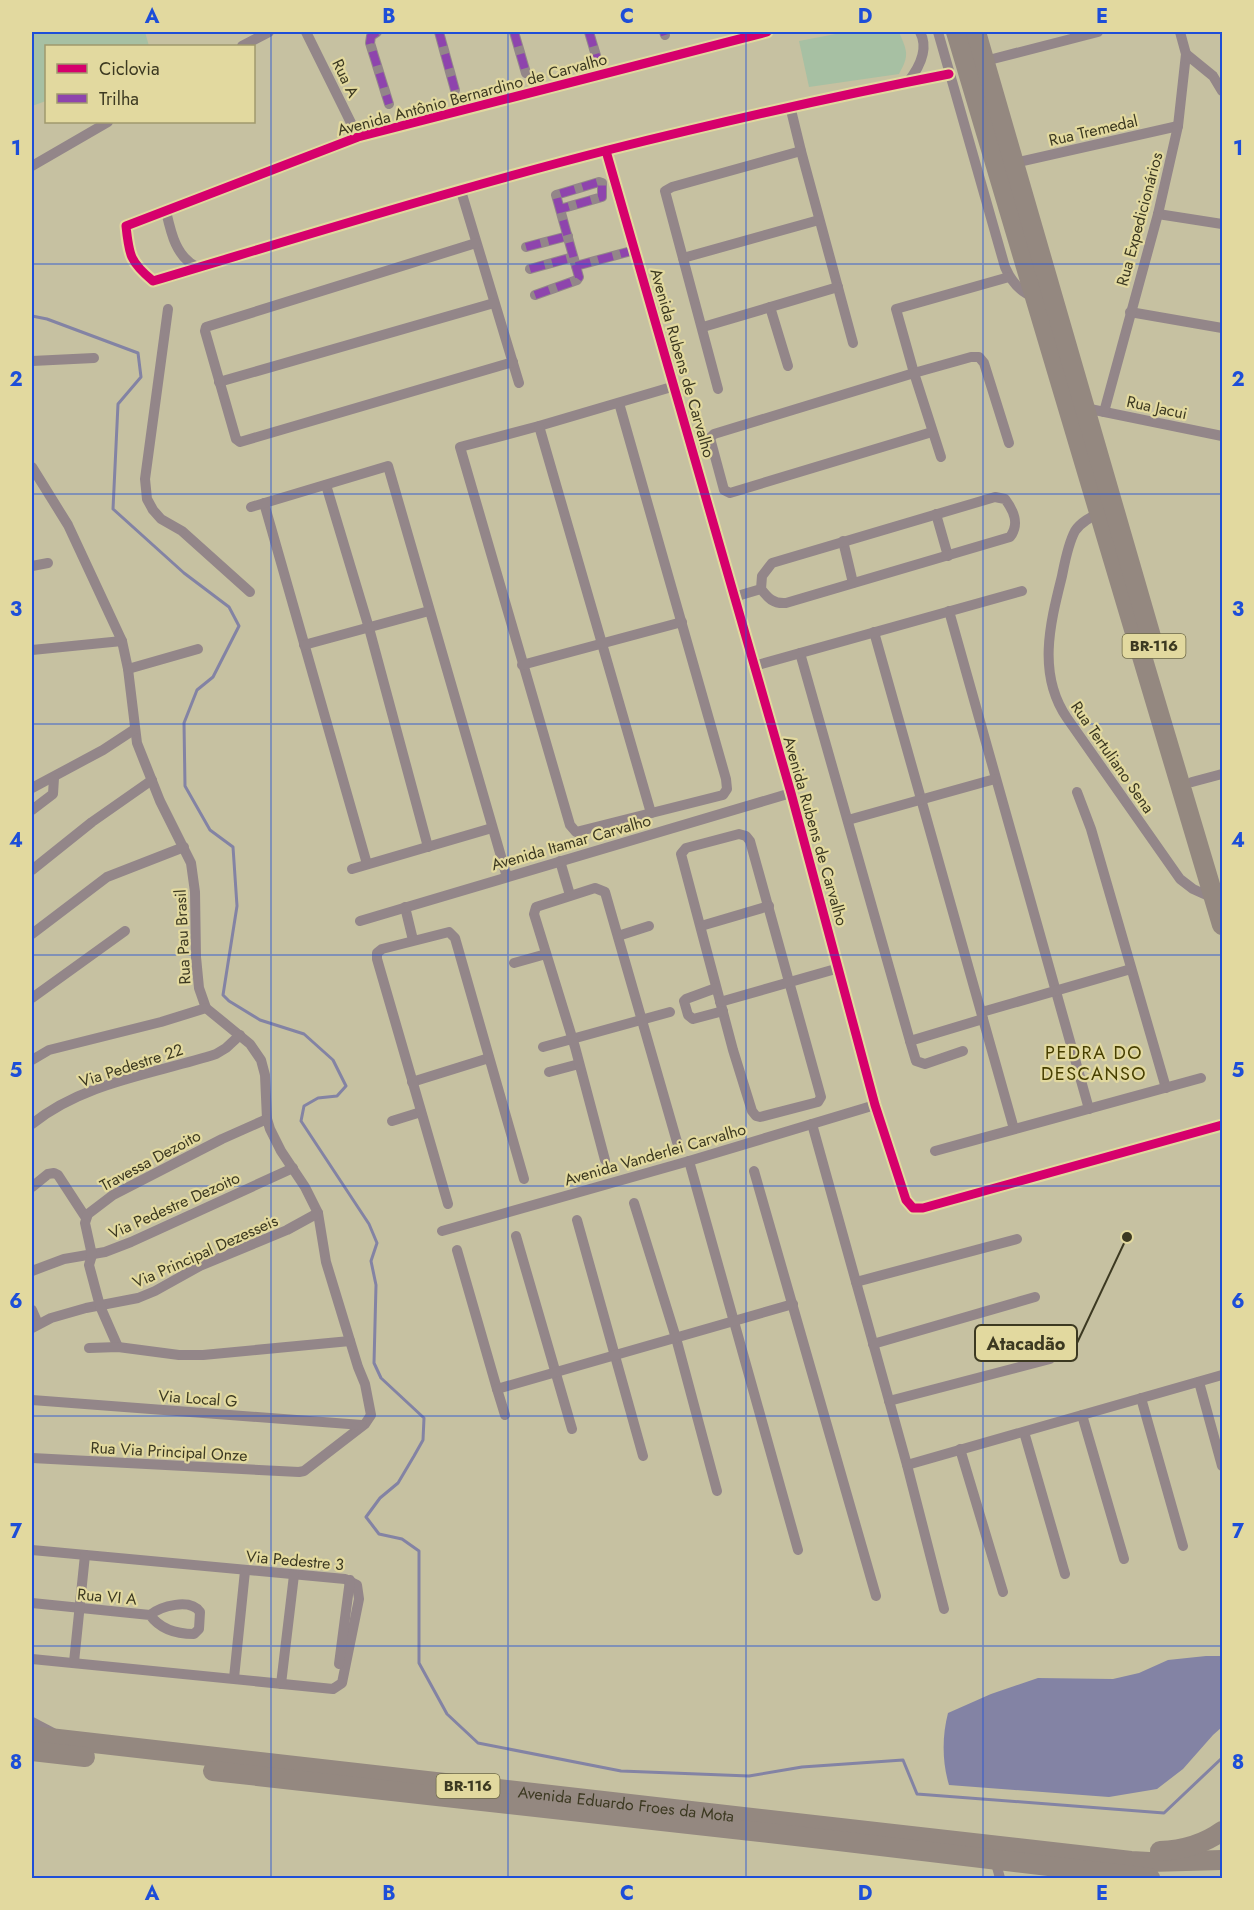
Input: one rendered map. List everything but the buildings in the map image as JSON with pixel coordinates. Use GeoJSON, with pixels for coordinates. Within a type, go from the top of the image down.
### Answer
{"type":"FeatureCollection","features":[{"type":"Feature","properties":{"kind":"highway"},"geometry":{"type":"LineString","coordinates":[[956,32],[1042,296],[1101,512],[1218,892],[1222,925]]}},
{"type":"Feature","properties":{"kind":"highway"},"geometry":{"type":"LineString","coordinates":[[976,32],[1014,163],[1042,296],[1085,408]]}},
{"type":"Feature","properties":{"kind":"highway","name":"BR-116"},"geometry":{"type":"LineString","coordinates":[[1085,408],[1192,782],[1218,892]]}},
{"type":"Feature","properties":{"kind":"highway","name":"Avenida Eduardo Froes da Mota"},"geometry":{"type":"LineString","coordinates":[[32,1736],[904,1834],[1150,1878]]}},
{"type":"Feature","properties":{"kind":"highway","name":"Avenida Eduardo Froes da Mota"},"geometry":{"type":"LineString","coordinates":[[32,1751],[803,1836],[997,1869],[1041,1858],[1149,1862],[1222,1860]]}},
{"type":"Feature","properties":{"kind":"highway"},"geometry":{"type":"LineString","coordinates":[[1041,1858],[1166,1851],[1198,1844],[1222,1831]]}},
{"type":"Feature","properties":{"kind":"highway"},"geometry":{"type":"LineString","coordinates":[[1041,1858],[1084,1878]]}},
{"type":"Feature","properties":{"kind":"street"},"geometry":{"type":"LineString","coordinates":[[244,45],[269,32]]}},
{"type":"Feature","properties":{"kind":"street","name":"Rua A"},"geometry":{"type":"LineString","coordinates":[[306,32],[358,137]]}},
{"type":"Feature","properties":{"kind":"street"},"geometry":{"type":"LineString","coordinates":[[377,32],[371,36],[369,43],[389,104]]}},
{"type":"Feature","properties":{"kind":"street"},"geometry":{"type":"LineString","coordinates":[[439,32],[455,90]]}},
{"type":"Feature","properties":{"kind":"street"},"geometry":{"type":"LineString","coordinates":[[514,32],[526,73]]}},
{"type":"Feature","properties":{"kind":"street"},"geometry":{"type":"LineString","coordinates":[[589,32],[597,59]]}},
{"type":"Feature","properties":{"kind":"street","name":"Avenida Antônio Bernardino de Carvalho"},"geometry":{"type":"LineString","coordinates":[[461,191],[153,280],[138,268],[128,246],[126,226],[358,137],[767,32]]}},
{"type":"Feature","properties":{"kind":"street"},"geometry":{"type":"LineString","coordinates":[[908,82],[921,59],[923,41],[920,32]]}},
{"type":"Feature","properties":{"kind":"street"},"geometry":{"type":"LineString","coordinates":[[938,32],[1009,277],[1020,290],[1042,296]]}},
{"type":"Feature","properties":{"kind":"street"},"geometry":{"type":"LineString","coordinates":[[985,62],[1098,32]]}},
{"type":"Feature","properties":{"kind":"street","name":"Rua Expedicionários"},"geometry":{"type":"LineString","coordinates":[[1104,412],[1158,214],[1178,126],[1186,54],[1180,32]]}},
{"type":"Feature","properties":{"kind":"street"},"geometry":{"type":"LineString","coordinates":[[1186,54],[1212,76],[1222,91]]}},
{"type":"Feature","properties":{"kind":"street"},"geometry":{"type":"LineString","coordinates":[[519,383],[461,191],[606,151],[790,106],[949,74]]}},
{"type":"Feature","properties":{"kind":"street"},"geometry":{"type":"LineString","coordinates":[[790,106],[853,344]]}},
{"type":"Feature","properties":{"kind":"street"},"geometry":{"type":"LineString","coordinates":[[32,166],[106,123]]}},
{"type":"Feature","properties":{"kind":"street","name":"Rua Tremedal"},"geometry":{"type":"LineString","coordinates":[[1014,163],[1178,126]]}},
{"type":"Feature","properties":{"kind":"street","name":"Avenida Rubens de Carvalho"},"geometry":{"type":"LineString","coordinates":[[606,151],[791,794],[875,1105],[909,1205],[917,1209],[1222,1125]]}},
{"type":"Feature","properties":{"kind":"street"},"geometry":{"type":"LineString","coordinates":[[718,389],[703,327],[665,195],[668,188],[801,151]]}},
{"type":"Feature","properties":{"kind":"street"},"geometry":{"type":"LineString","coordinates":[[534,294],[577,280],[579,277],[560,209]]}},
{"type":"Feature","properties":{"kind":"street"},"geometry":{"type":"LineString","coordinates":[[166,211],[179,252],[189,264],[197,267]]}},
{"type":"Feature","properties":{"kind":"street"},"geometry":{"type":"LineString","coordinates":[[1158,214],[1222,224]]}},
{"type":"Feature","properties":{"kind":"street"},"geometry":{"type":"LineString","coordinates":[[683,258],[819,220]]}},
{"type":"Feature","properties":{"kind":"street"},"geometry":{"type":"LineString","coordinates":[[526,247],[568,236]]}},
{"type":"Feature","properties":{"kind":"street"},"geometry":{"type":"LineString","coordinates":[[476,243],[209,325],[205,331],[219,382],[238,442],[513,362]]}},
{"type":"Feature","properties":{"kind":"street"},"geometry":{"type":"LineString","coordinates":[[530,269],[635,250]]}},
{"type":"Feature","properties":{"kind":"street"},"geometry":{"type":"LineString","coordinates":[[941,457],[896,309],[1009,277]]}},
{"type":"Feature","properties":{"kind":"street"},"geometry":{"type":"LineString","coordinates":[[703,327],[838,287]]}},
{"type":"Feature","properties":{"kind":"street"},"geometry":{"type":"LineString","coordinates":[[219,382],[494,303]]}},
{"type":"Feature","properties":{"kind":"street"},"geometry":{"type":"LineString","coordinates":[[770,307],[788,366]]}},
{"type":"Feature","properties":{"kind":"street"},"geometry":{"type":"LineString","coordinates":[[168,309],[145,479],[147,499],[161,519],[182,531],[250,592]]}},
{"type":"Feature","properties":{"kind":"street"},"geometry":{"type":"LineString","coordinates":[[1130,312],[1222,328]]}},
{"type":"Feature","properties":{"kind":"street"},"geometry":{"type":"LineString","coordinates":[[933,432],[732,493],[724,490],[710,438],[712,435],[914,373],[974,357],[981,359],[1009,443]]}},
{"type":"Feature","properties":{"kind":"street"},"geometry":{"type":"LineString","coordinates":[[32,361],[94,358]]}},
{"type":"Feature","properties":{"kind":"street"},"geometry":{"type":"LineString","coordinates":[[619,403],[728,789],[723,795],[580,832],[572,829],[522,665],[460,447],[675,387]]}},
{"type":"Feature","properties":{"kind":"street","name":"Rua Jacui"},"geometry":{"type":"LineString","coordinates":[[1085,408],[1222,436]]}},
{"type":"Feature","properties":{"kind":"street"},"geometry":{"type":"LineString","coordinates":[[539,426],[651,813]]}},
{"type":"Feature","properties":{"kind":"street"},"geometry":{"type":"LineString","coordinates":[[251,507],[388,466],[507,877]]}},
{"type":"Feature","properties":{"kind":"street","name":"Rua Pau Brasil"},"geometry":{"type":"LineString","coordinates":[[32,467],[36,485],[68,525],[122,641],[141,756],[160,801],[191,863],[195,892],[197,975],[206,1008]]}},
{"type":"Feature","properties":{"kind":"street"},"geometry":{"type":"LineString","coordinates":[[326,485],[369,628],[428,847]]}},
{"type":"Feature","properties":{"kind":"street"},"geometry":{"type":"LineString","coordinates":[[998,496],[1006,501],[1014,515],[1015,528],[1010,537],[780,604],[771,601],[761,588],[762,576],[772,563],[936,514],[998,496]]}},
{"type":"Feature","properties":{"kind":"street"},"geometry":{"type":"LineString","coordinates":[[264,503],[367,864]]}},
{"type":"Feature","properties":{"kind":"street","name":"Rua Tertuliano Sena"},"geometry":{"type":"LineString","coordinates":[[1101,512],[1081,524],[1070,544],[1051,623],[1048,662],[1053,693],[1062,712],[1180,879],[1193,889],[1218,892]]}},
{"type":"Feature","properties":{"kind":"street"},"geometry":{"type":"LineString","coordinates":[[936,514],[948,556]]}},
{"type":"Feature","properties":{"kind":"street"},"geometry":{"type":"LineString","coordinates":[[843,542],[853,583]]}},
{"type":"Feature","properties":{"kind":"street"},"geometry":{"type":"LineString","coordinates":[[32,566],[48,563]]}},
{"type":"Feature","properties":{"kind":"street"},"geometry":{"type":"LineString","coordinates":[[734,597],[761,588]]}},
{"type":"Feature","properties":{"kind":"street"},"geometry":{"type":"LineString","coordinates":[[754,666],[1022,591]]}},
{"type":"Feature","properties":{"kind":"street"},"geometry":{"type":"LineString","coordinates":[[949,610],[1089,1109]]}},
{"type":"Feature","properties":{"kind":"street"},"geometry":{"type":"LineString","coordinates":[[304,645],[429,611]]}},
{"type":"Feature","properties":{"kind":"street"},"geometry":{"type":"LineString","coordinates":[[522,665],[682,622]]}},
{"type":"Feature","properties":{"kind":"street"},"geometry":{"type":"LineString","coordinates":[[874,632],[1014,1129]]}},
{"type":"Feature","properties":{"kind":"street"},"geometry":{"type":"LineString","coordinates":[[32,650],[122,641]]}},
{"type":"Feature","properties":{"kind":"street"},"geometry":{"type":"LineString","coordinates":[[128,669],[198,649]]}},
{"type":"Feature","properties":{"kind":"street"},"geometry":{"type":"LineString","coordinates":[[800,652],[916,1061],[925,1064],[963,1052]]}},
{"type":"Feature","properties":{"kind":"street"},"geometry":{"type":"LineString","coordinates":[[32,788],[54,778],[135,729]]}},
{"type":"Feature","properties":{"kind":"street"},"geometry":{"type":"LineString","coordinates":[[1192,782],[1222,774]]}},
{"type":"Feature","properties":{"kind":"street"},"geometry":{"type":"LineString","coordinates":[[32,810],[53,794],[54,778]]}},
{"type":"Feature","properties":{"kind":"street"},"geometry":{"type":"LineString","coordinates":[[848,820],[995,778]]}},
{"type":"Feature","properties":{"kind":"street"},"geometry":{"type":"LineString","coordinates":[[32,870],[92,822],[152,780]]}},
{"type":"Feature","properties":{"kind":"street"},"geometry":{"type":"LineString","coordinates":[[1077,792],[1091,829],[1166,1088]]}},
{"type":"Feature","properties":{"kind":"street","name":"Avenida Itamar Carvalho"},"geometry":{"type":"LineString","coordinates":[[360,921],[791,794]]}},
{"type":"Feature","properties":{"kind":"street"},"geometry":{"type":"LineString","coordinates":[[352,869],[492,828]]}},
{"type":"Feature","properties":{"kind":"street"},"geometry":{"type":"LineString","coordinates":[[740,834],[746,836],[750,841],[769,906],[821,1095],[818,1102],[763,1117],[755,1115],[721,1006],[701,926],[681,854],[686,848],[740,834]]}},
{"type":"Feature","properties":{"kind":"street"},"geometry":{"type":"LineString","coordinates":[[32,934],[107,877],[184,847]]}},
{"type":"Feature","properties":{"kind":"street"},"geometry":{"type":"LineString","coordinates":[[560,861],[570,895]]}},
{"type":"Feature","properties":{"kind":"street"},"geometry":{"type":"LineString","coordinates":[[605,1160],[573,1039],[534,914],[535,909],[595,888],[603,890],[618,936],[677,1142]]}},
{"type":"Feature","properties":{"kind":"street"},"geometry":{"type":"LineString","coordinates":[[701,926],[769,906]]}},
{"type":"Feature","properties":{"kind":"street"},"geometry":{"type":"LineString","coordinates":[[405,907],[413,940]]}},
{"type":"Feature","properties":{"kind":"street"},"geometry":{"type":"LineString","coordinates":[[618,936],[649,926]]}},
{"type":"Feature","properties":{"kind":"street"},"geometry":{"type":"LineString","coordinates":[[32,998],[125,931]]}},
{"type":"Feature","properties":{"kind":"street"},"geometry":{"type":"LineString","coordinates":[[448,1204],[377,955],[382,949],[449,932],[455,938],[524,1179]]}},
{"type":"Feature","properties":{"kind":"street"},"geometry":{"type":"LineString","coordinates":[[514,963],[546,954]]}},
{"type":"Feature","properties":{"kind":"street"},"geometry":{"type":"LineString","coordinates":[[716,988],[684,1001],[688,1016],[693,1019],[721,1006],[839,968]]}},
{"type":"Feature","properties":{"kind":"street"},"geometry":{"type":"LineString","coordinates":[[910,1041],[982,1015],[1131,969]]}},
{"type":"Feature","properties":{"kind":"street"},"geometry":{"type":"LineString","coordinates":[[32,1060],[49,1050],[161,1022],[206,1008],[240,1035],[258,1053],[264,1067],[267,1119],[270,1129],[318,1213],[326,1262],[365,1384],[370,1410],[368,1421],[362,1425]]}},
{"type":"Feature","properties":{"kind":"street"},"geometry":{"type":"LineString","coordinates":[[543,1047],[670,1012]]}},
{"type":"Feature","properties":{"kind":"street","name":"Via Pedestre 22"},"geometry":{"type":"LineString","coordinates":[[32,1124],[68,1102],[100,1087],[216,1054],[240,1035]]}},
{"type":"Feature","properties":{"kind":"street"},"geometry":{"type":"LineString","coordinates":[[412,1082],[489,1058]]}},
{"type":"Feature","properties":{"kind":"street"},"geometry":{"type":"LineString","coordinates":[[549,1072],[579,1064]]}},
{"type":"Feature","properties":{"kind":"street"},"geometry":{"type":"LineString","coordinates":[[935,1151],[1201,1078]]}},
{"type":"Feature","properties":{"kind":"street","name":"Avenida Vanderlei Carvalho"},"geometry":{"type":"LineString","coordinates":[[442,1231],[689,1161],[875,1105]]}},
{"type":"Feature","properties":{"kind":"street"},"geometry":{"type":"LineString","coordinates":[[392,1121],[421,1112]]}},
{"type":"Feature","properties":{"kind":"street","name":"Travessa Dezoito"},"geometry":{"type":"LineString","coordinates":[[86,1218],[113,1195],[222,1139],[267,1119]]}},
{"type":"Feature","properties":{"kind":"street"},"geometry":{"type":"LineString","coordinates":[[812,1124],[907,1465],[944,1609]]}},
{"type":"Feature","properties":{"kind":"street"},"geometry":{"type":"LineString","coordinates":[[689,1161],[798,1550]]}},
{"type":"Feature","properties":{"kind":"street","name":"Via Pedestre Dezoito"},"geometry":{"type":"LineString","coordinates":[[32,1271],[64,1259],[92,1255],[131,1242],[293,1168]]}},
{"type":"Feature","properties":{"kind":"street"},"geometry":{"type":"LineString","coordinates":[[754,1171],[876,1596]]}},
{"type":"Feature","properties":{"kind":"street"},"geometry":{"type":"LineString","coordinates":[[32,1187],[48,1174],[58,1175],[86,1218],[92,1255],[89,1265],[100,1306],[118,1347]]}},
{"type":"Feature","properties":{"kind":"street"},"geometry":{"type":"LineString","coordinates":[[634,1203],[676,1338],[717,1491]]}},
{"type":"Feature","properties":{"kind":"street","name":"Via Principal Dezesseis"},"geometry":{"type":"LineString","coordinates":[[35,1326],[51,1318],[138,1298],[200,1266],[287,1230],[318,1213]]}},
{"type":"Feature","properties":{"kind":"street"},"geometry":{"type":"LineString","coordinates":[[577,1220],[643,1456]]}},
{"type":"Feature","properties":{"kind":"street"},"geometry":{"type":"LineString","coordinates":[[516,1236],[572,1429]]}},
{"type":"Feature","properties":{"kind":"street"},"geometry":{"type":"LineString","coordinates":[[856,1282],[1017,1239]]}},
{"type":"Feature","properties":{"kind":"street"},"geometry":{"type":"LineString","coordinates":[[457,1250],[505,1415]]}},
{"type":"Feature","properties":{"kind":"street"},"geometry":{"type":"LineString","coordinates":[[873,1344],[1035,1297]]}},
{"type":"Feature","properties":{"kind":"street"},"geometry":{"type":"LineString","coordinates":[[497,1389],[793,1304]]}},
{"type":"Feature","properties":{"kind":"street"},"geometry":{"type":"LineString","coordinates":[[32,1310],[35,1326]]}},
{"type":"Feature","properties":{"kind":"street"},"geometry":{"type":"LineString","coordinates":[[89,1348],[118,1347],[179,1355],[203,1355],[350,1341]]}},
{"type":"Feature","properties":{"kind":"street"},"geometry":{"type":"LineString","coordinates":[[889,1401],[1050,1359]]}},
{"type":"Feature","properties":{"kind":"street"},"geometry":{"type":"LineString","coordinates":[[907,1465],[1222,1375]]}},
{"type":"Feature","properties":{"kind":"street"},"geometry":{"type":"LineString","coordinates":[[1198,1382],[1222,1466]]}},
{"type":"Feature","properties":{"kind":"street"},"geometry":{"type":"LineString","coordinates":[[1141,1398],[1183,1546]]}},
{"type":"Feature","properties":{"kind":"street","name":"Via Local G"},"geometry":{"type":"LineString","coordinates":[[32,1401],[362,1425]]}},
{"type":"Feature","properties":{"kind":"street"},"geometry":{"type":"LineString","coordinates":[[1082,1415],[1124,1559]]}},
{"type":"Feature","properties":{"kind":"street","name":"Rua Via Principal Onze"},"geometry":{"type":"LineString","coordinates":[[32,1459],[294,1473],[304,1471],[362,1425]]}},
{"type":"Feature","properties":{"kind":"street"},"geometry":{"type":"LineString","coordinates":[[1024,1432],[1065,1574]]}},
{"type":"Feature","properties":{"kind":"street"},"geometry":{"type":"LineString","coordinates":[[960,1449],[1003,1592]]}},
{"type":"Feature","properties":{"kind":"street","name":"Via Pedestre 3"},"geometry":{"type":"LineString","coordinates":[[32,1551],[350,1581],[357,1585],[359,1599],[342,1683],[336,1688],[32,1659]]}},
{"type":"Feature","properties":{"kind":"street"},"geometry":{"type":"LineString","coordinates":[[74,1662],[85,1555]]}},
{"type":"Feature","properties":{"kind":"street"},"geometry":{"type":"LineString","coordinates":[[234,1678],[245,1571]]}},
{"type":"Feature","properties":{"kind":"street"},"geometry":{"type":"LineString","coordinates":[[281,1684],[294,1575]]}},
{"type":"Feature","properties":{"kind":"street","name":"Rua VI A"},"geometry":{"type":"LineString","coordinates":[[32,1603],[150,1615],[163,1627],[189,1634],[198,1631],[200,1620],[198,1609],[187,1606],[162,1607],[150,1615]]}},
{"type":"Feature","properties":{"kind":"street"},"geometry":{"type":"LineString","coordinates":[[32,1722],[66,1741]]}},
{"type":"Feature","properties":{"kind":"green space"},"geometry":{"type":"Polygon","coordinates":[[[32,32],[145,32],[149,45],[45,45],[45,101],[32,106],[32,32]]]}},
{"type":"Feature","properties":{"kind":"green space"},"geometry":{"type":"Polygon","coordinates":[[[846,32],[899,32],[906,57],[899,74],[809,87],[799,41],[846,32]]]}},
{"type":"Feature","properties":{"kind":"water"},"geometry":{"type":"Polygon","coordinates":[[[1222,1656],[1222,1727],[1183,1769],[1157,1789],[1109,1797],[949,1785],[944,1749],[948,1713],[991,1694],[1038,1678],[1113,1679],[1139,1673],[1168,1660],[1222,1656]]]}},
{"type":"Feature","properties":{"kind":"waterway"},"geometry":{"type":"LineString","coordinates":[[32,316],[47,319],[138,353],[141,377],[118,404],[113,509],[184,573],[229,607],[239,626],[213,677],[197,690],[184,723],[185,786],[210,830],[233,847],[237,906],[223,995],[260,1020],[304,1034],[333,1060],[346,1086],[337,1096],[318,1098],[304,1106],[301,1121],[369,1224],[377,1243],[371,1261],[376,1285],[374,1363],[381,1378],[424,1418],[423,1440],[414,1456],[398,1483],[380,1498],[366,1517],[379,1534],[402,1539],[419,1551],[419,1663],[447,1714],[478,1743],[621,1771],[749,1776],[802,1767],[903,1760],[917,1794],[1164,1813],[1222,1758]]}},
{"type":"Feature","properties":{"kind":"marked path"},"geometry":{"type":"LineString","coordinates":[[377,32],[371,36],[370,43],[389,104]]}},
{"type":"Feature","properties":{"kind":"marked path"},"geometry":{"type":"LineString","coordinates":[[439,32],[455,90]]}},
{"type":"Feature","properties":{"kind":"marked path"},"geometry":{"type":"LineString","coordinates":[[514,32],[526,73]]}},
{"type":"Feature","properties":{"kind":"marked path"},"geometry":{"type":"LineString","coordinates":[[589,32],[597,59]]}},
{"type":"Feature","properties":{"kind":"marked path"},"geometry":{"type":"LineString","coordinates":[[535,295],[577,280],[579,277],[556,195],[602,183],[602,197],[560,209]]}},
{"type":"Feature","properties":{"kind":"marked path"},"geometry":{"type":"LineString","coordinates":[[526,247],[568,236]]}},
{"type":"Feature","properties":{"kind":"marked path"},"geometry":{"type":"LineString","coordinates":[[576,266],[635,250]]}},
{"type":"Feature","properties":{"kind":"marked path"},"geometry":{"type":"LineString","coordinates":[[530,269],[573,257]]}},
{"type":"Feature","properties":{"kind":"cycle path"},"geometry":{"type":"LineString","coordinates":[[767,32],[358,137],[126,226],[132,257],[153,281],[437,197],[608,150],[778,110],[949,74]]}},
{"type":"Feature","properties":{"kind":"cycle path"},"geometry":{"type":"LineString","coordinates":[[606,151],[791,793],[875,1105],[906,1200],[913,1208],[923,1208],[1222,1125]]}},
{"type":"Feature","properties":{"kind":"place","name":"Atacadão"},"geometry":{"type":"Point","coordinates":[1127,1237]}},
{"type":"Feature","properties":{"kind":"district","name":"PEDRA DO DESCANSO"},"geometry":{"type":"Point","coordinates":[1094,1063]}}]}
